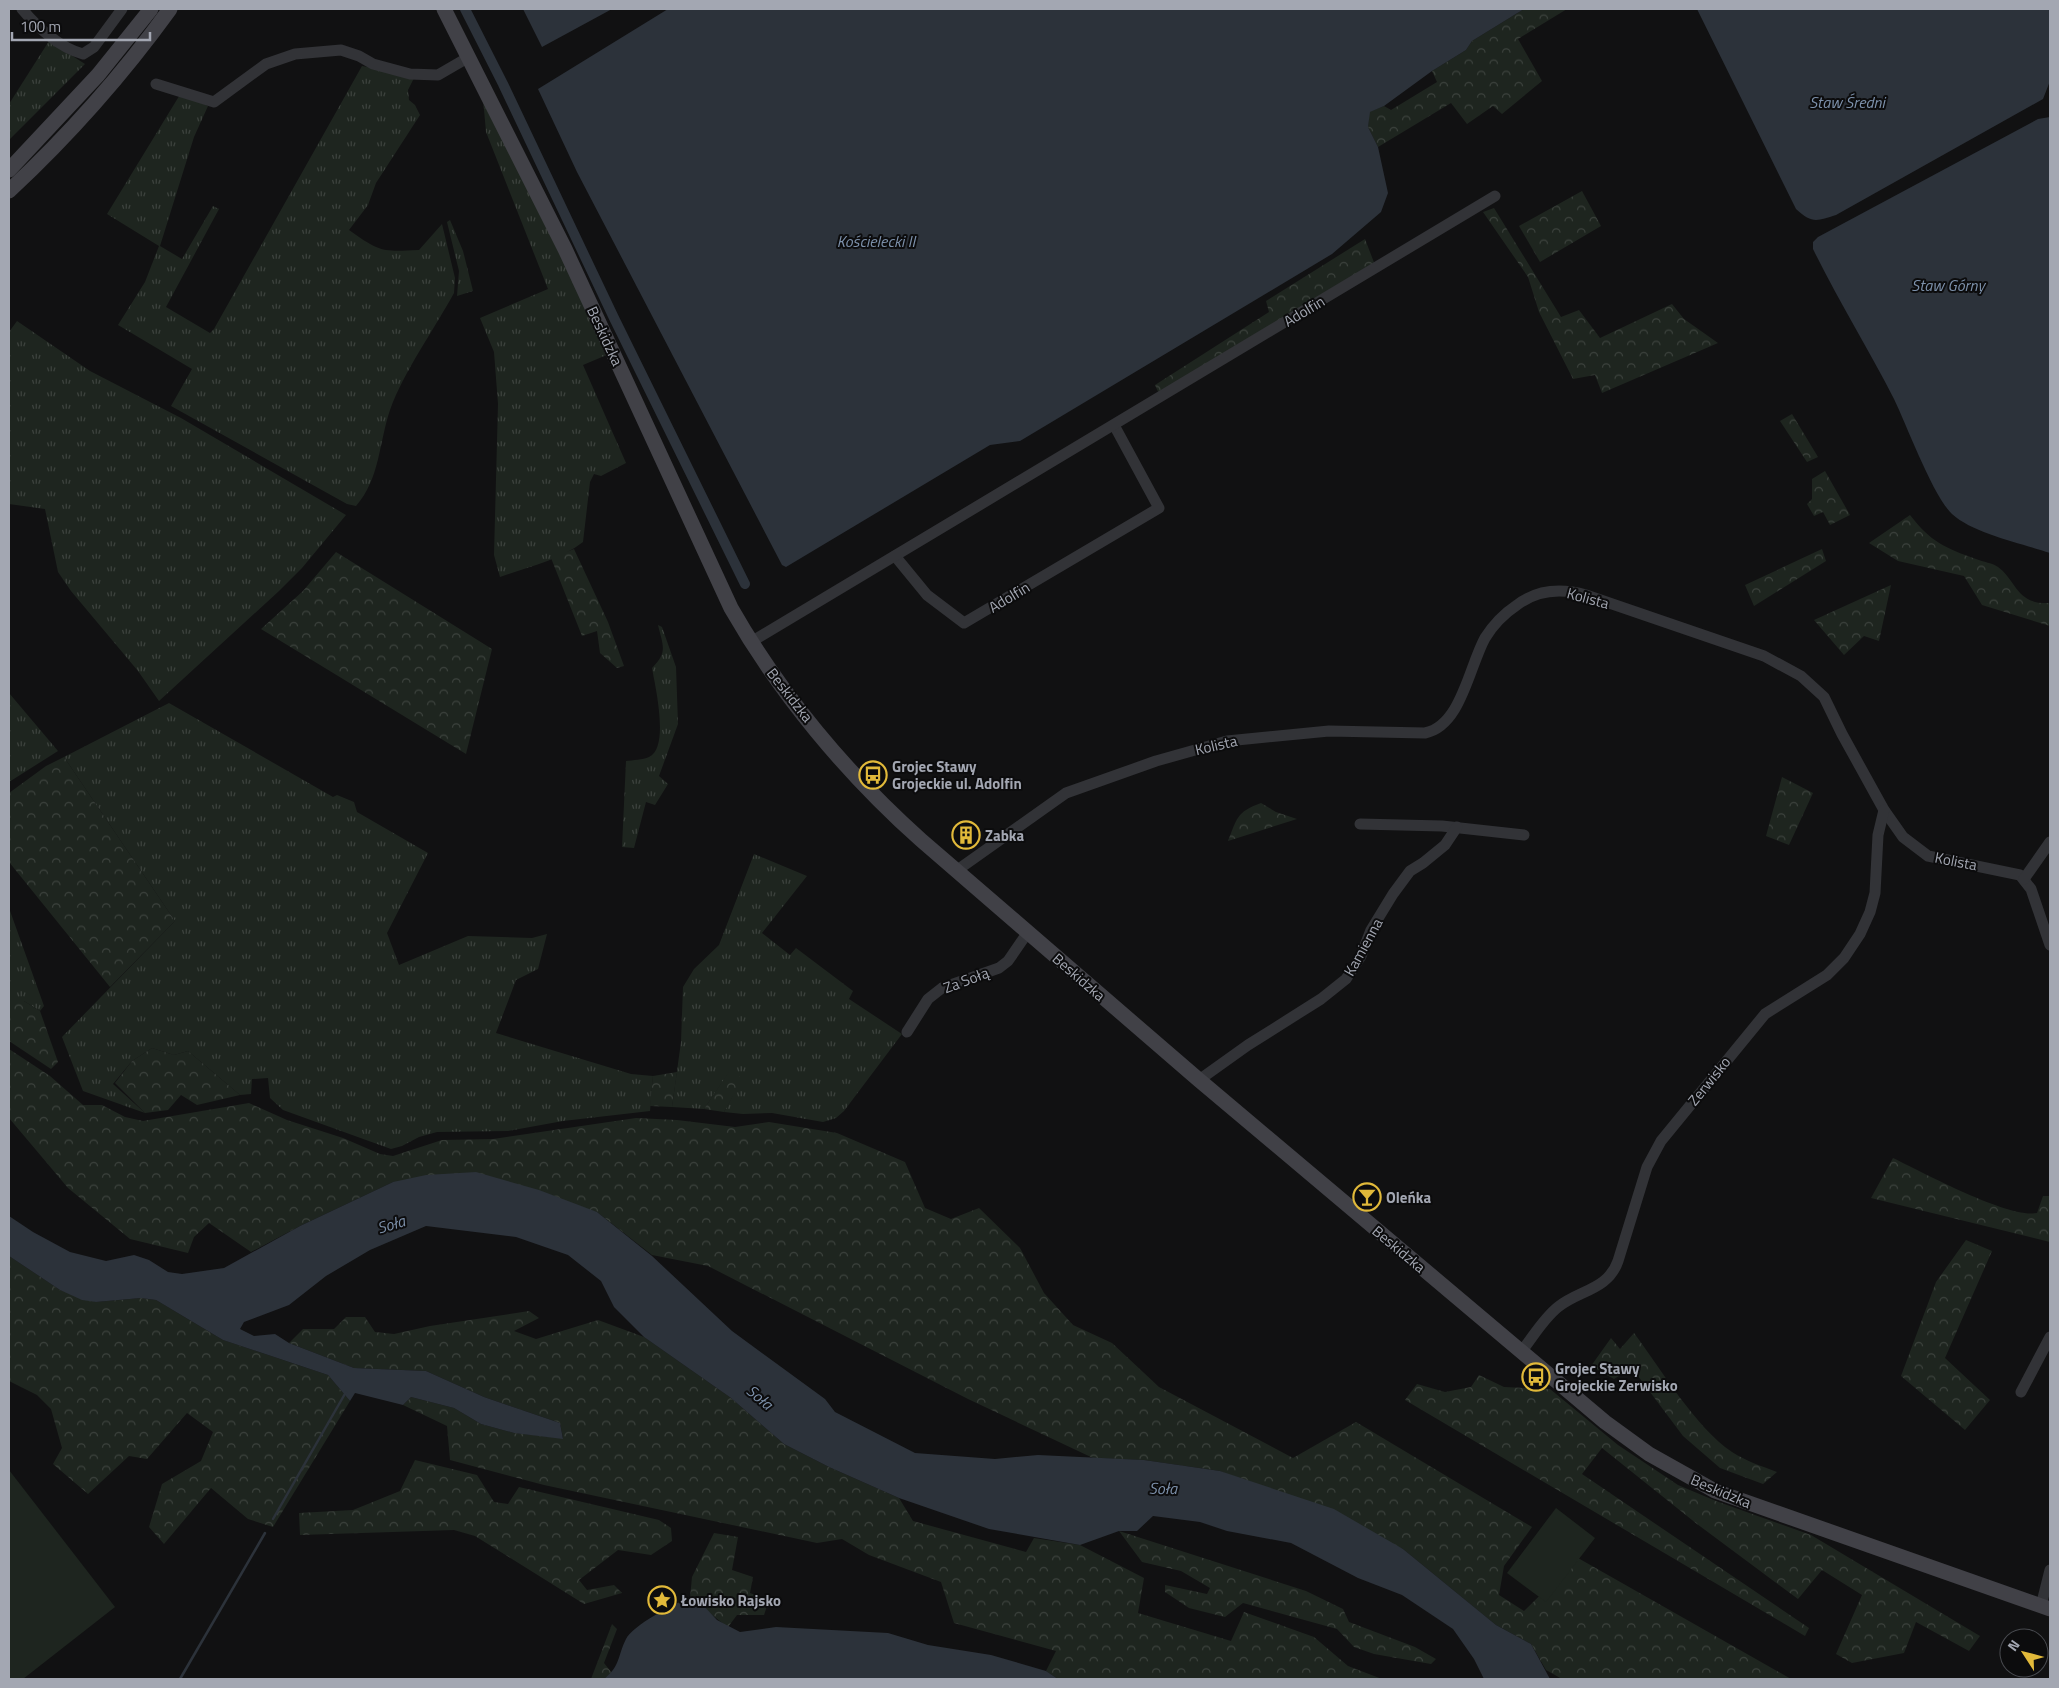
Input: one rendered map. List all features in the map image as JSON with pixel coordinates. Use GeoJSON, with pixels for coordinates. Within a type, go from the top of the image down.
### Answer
{"type":"FeatureCollection","features":[{"type":"Feature","properties":{"kind":"main road"},"geometry":{"type":"LineString","coordinates":[[9,170],[98,75],[151,9]]}},
{"type":"Feature","properties":{"kind":"main road"},"geometry":{"type":"LineString","coordinates":[[9,192],[115,80],[170,9]]}},
{"type":"Feature","properties":{"kind":"main road","name":"Beskidzka"},"geometry":{"type":"LineString","coordinates":[[444,9],[565,249],[723,592],[751,642],[801,711],[866,786],[909,830],[1199,1080],[1521,1352],[1634,1444],[1667,1465],[1715,1491],[2046,1607]]}},
{"type":"Feature","properties":{"kind":"street"},"geometry":{"type":"LineString","coordinates":[[22,9],[60,44],[83,54],[94,47],[122,9]]}},
{"type":"Feature","properties":{"kind":"street"},"geometry":{"type":"LineString","coordinates":[[156,84],[214,102],[266,64],[295,54],[341,50],[359,56],[373,64],[410,74],[438,75],[469,57]]}},
{"type":"Feature","properties":{"kind":"street","name":"Adolfin"},"geometry":{"type":"LineString","coordinates":[[751,642],[1495,196]]}},
{"type":"Feature","properties":{"kind":"street","name":"Adolfin"},"geometry":{"type":"LineString","coordinates":[[895,556],[927,595],[964,623],[1159,508],[1114,425]]}},
{"type":"Feature","properties":{"kind":"street","name":"Kolista"},"geometry":{"type":"LineString","coordinates":[[956,871],[1066,793],[1084,785],[1192,750],[1258,736],[1329,731],[1425,734],[1438,730],[1454,710],[1482,645],[1494,626],[1524,600],[1538,593],[1556,590],[1586,595],[1753,652],[1797,673],[1824,697],[1884,810],[1903,837],[1923,854],[1942,860],[2013,872],[2024,878]]}},
{"type":"Feature","properties":{"kind":"street","name":"Zerwisko"},"geometry":{"type":"LineString","coordinates":[[1521,1352],[1556,1308],[1569,1299],[1598,1286],[1612,1274],[1618,1261],[1649,1162],[1671,1127],[1765,1014],[1820,980],[1853,946],[1864,927],[1872,903],[1876,881],[1878,835],[1884,810]]}},
{"type":"Feature","properties":{"kind":"street"},"geometry":{"type":"LineString","coordinates":[[1360,824],[1457,827],[1524,835]]}},
{"type":"Feature","properties":{"kind":"street","name":"Kamienna"},"geometry":{"type":"LineString","coordinates":[[1199,1080],[1248,1045],[1321,999],[1346,979],[1361,956],[1371,930],[1393,894],[1410,871],[1445,845],[1457,827]]}},
{"type":"Feature","properties":{"kind":"street"},"geometry":{"type":"LineString","coordinates":[[2050,842],[2024,878],[2031,889],[2050,945]]}},
{"type":"Feature","properties":{"kind":"street","name":"Za Sołą"},"geometry":{"type":"LineString","coordinates":[[907,1032],[928,999],[942,988],[998,968],[1008,961],[1028,932]]}},
{"type":"Feature","properties":{"kind":"street"},"geometry":{"type":"LineString","coordinates":[[2021,1392],[2050,1338]]}},
{"type":"Feature","properties":{"kind":"street"},"geometry":{"type":"LineString","coordinates":[[2046,1607],[2050,1570]]}},
{"type":"Feature","properties":{"kind":"green space"},"geometry":{"type":"Polygon","coordinates":[[[1524,9],[1567,9],[1518,39],[1542,81],[1502,114],[1493,106],[1467,124],[1451,103],[1378,147],[1368,127],[1369,112],[1384,106],[1391,110],[1437,82],[1432,71],[1466,50],[1472,41],[1524,9]]]}},
{"type":"Feature","properties":{"kind":"green space"},"geometry":{"type":"Polygon","coordinates":[[[49,41],[85,64],[9,140],[9,104],[49,41]]]}},
{"type":"Feature","properties":{"kind":"green space"},"geometry":{"type":"Polygon","coordinates":[[[362,66],[415,76],[408,90],[409,100],[415,105],[420,115],[376,183],[368,205],[349,230],[368,243],[382,249],[397,251],[419,250],[442,224],[455,278],[454,293],[411,366],[396,396],[386,422],[378,460],[370,484],[356,506],[347,504],[171,406],[192,369],[118,325],[145,282],[159,246],[107,214],[181,93],[208,106],[194,137],[160,246],[182,259],[213,206],[219,209],[166,307],[210,333],[362,66]]]}},
{"type":"Feature","properties":{"kind":"green space"},"geometry":{"type":"Polygon","coordinates":[[[482,87],[609,354],[583,365],[626,463],[601,476],[594,474],[590,482],[583,542],[564,554],[500,577],[494,555],[498,404],[494,352],[480,318],[548,289],[486,132],[482,87]]]}},
{"type":"Feature","properties":{"kind":"green space"},"geometry":{"type":"Polygon","coordinates":[[[1582,191],[1601,226],[1540,262],[1519,226],[1582,191]]]}},
{"type":"Feature","properties":{"kind":"green space"},"geometry":{"type":"Polygon","coordinates":[[[1494,208],[1561,317],[1579,310],[1600,338],[1672,304],[1684,319],[1718,343],[1602,393],[1595,375],[1573,379],[1539,312],[1528,277],[1483,212],[1494,208]]]}},
{"type":"Feature","properties":{"kind":"green space"},"geometry":{"type":"Polygon","coordinates":[[[450,220],[463,251],[473,291],[457,296],[459,271],[447,222],[450,220]]]}},
{"type":"Feature","properties":{"kind":"green space"},"geometry":{"type":"Polygon","coordinates":[[[1365,239],[1375,265],[1159,394],[1155,385],[1269,312],[1266,301],[1365,239]]]}},
{"type":"Feature","properties":{"kind":"green space"},"geometry":{"type":"Polygon","coordinates":[[[17,321],[90,371],[181,418],[346,515],[302,568],[279,591],[159,701],[138,671],[71,591],[58,572],[45,509],[9,504],[9,332],[17,321]]]}},
{"type":"Feature","properties":{"kind":"green space"},"geometry":{"type":"Polygon","coordinates":[[[1792,414],[1818,457],[1807,462],[1780,421],[1792,414]]]}},
{"type":"Feature","properties":{"kind":"green space"},"geometry":{"type":"Polygon","coordinates":[[[1825,471],[1850,515],[1830,525],[1823,512],[1814,516],[1807,504],[1812,499],[1812,479],[1825,471]]]}},
{"type":"Feature","properties":{"kind":"green space"},"geometry":{"type":"Polygon","coordinates":[[[1910,515],[1925,532],[1939,543],[1993,564],[2004,573],[2024,596],[2039,603],[2050,603],[2050,626],[1982,605],[1964,576],[1898,561],[1869,543],[1910,515]]]}},
{"type":"Feature","properties":{"kind":"green space"},"geometry":{"type":"Polygon","coordinates":[[[574,549],[608,622],[624,666],[617,668],[600,653],[597,631],[582,636],[551,558],[574,549]]]}},
{"type":"Feature","properties":{"kind":"green space"},"geometry":{"type":"Polygon","coordinates":[[[1822,549],[1826,561],[1754,606],[1745,585],[1822,549]]]}},
{"type":"Feature","properties":{"kind":"green space"},"geometry":{"type":"Polygon","coordinates":[[[336,552],[492,649],[466,754],[261,629],[303,591],[336,552]]]}},
{"type":"Feature","properties":{"kind":"green space"},"geometry":{"type":"Polygon","coordinates":[[[1891,585],[1879,641],[1864,636],[1844,655],[1814,620],[1891,585]]]}},
{"type":"Feature","properties":{"kind":"green space"},"geometry":{"type":"Polygon","coordinates":[[[658,625],[662,627],[676,667],[678,724],[659,776],[668,784],[655,805],[646,802],[634,848],[622,847],[626,761],[649,757],[655,751],[659,742],[660,716],[652,668],[660,657],[663,648],[658,625]]]}},
{"type":"Feature","properties":{"kind":"green space"},"geometry":{"type":"Polygon","coordinates":[[[9,693],[58,751],[9,782],[9,693]]]}},
{"type":"Feature","properties":{"kind":"green space"},"geometry":{"type":"Polygon","coordinates":[[[169,703],[333,797],[337,795],[354,802],[357,812],[428,853],[387,933],[399,965],[468,936],[532,938],[547,934],[538,969],[516,980],[496,1033],[631,1074],[653,1076],[650,1111],[563,1121],[508,1131],[437,1132],[419,1137],[402,1146],[391,1149],[283,1110],[270,1098],[268,1078],[252,1079],[251,1094],[240,1095],[188,1051],[174,1055],[152,1048],[132,1061],[113,1084],[145,1113],[83,1091],[62,1037],[175,921],[64,757],[169,703]]]}},
{"type":"Feature","properties":{"kind":"green space"},"geometry":{"type":"Polygon","coordinates":[[[64,757],[175,921],[110,987],[9,862],[9,793],[46,766],[64,757]]]}},
{"type":"Feature","properties":{"kind":"green space"},"geometry":{"type":"Polygon","coordinates":[[[1782,777],[1813,793],[1789,845],[1766,836],[1782,777]]]}},
{"type":"Feature","properties":{"kind":"green space"},"geometry":{"type":"Polygon","coordinates":[[[1261,803],[1276,812],[1297,819],[1228,841],[1238,817],[1253,806],[1261,803]]]}},
{"type":"Feature","properties":{"kind":"green space"},"geometry":{"type":"Polygon","coordinates":[[[754,854],[807,876],[762,933],[790,955],[796,948],[853,991],[849,999],[902,1034],[844,1111],[836,1118],[823,1122],[772,1113],[743,1114],[724,1112],[742,1079],[730,1071],[704,1109],[672,1107],[681,1042],[683,987],[694,969],[719,945],[754,854]]]}},
{"type":"Feature","properties":{"kind":"green space"},"geometry":{"type":"Polygon","coordinates":[[[9,908],[44,1006],[40,1011],[24,1001],[9,1001],[9,908]]]}},
{"type":"Feature","properties":{"kind":"green space"},"geometry":{"type":"Polygon","coordinates":[[[9,1001],[24,1001],[40,1011],[58,1062],[51,1069],[9,1041],[9,1001]]]}},
{"type":"Feature","properties":{"kind":"green space"},"geometry":{"type":"Polygon","coordinates":[[[152,1048],[174,1055],[188,1051],[240,1095],[197,1105],[181,1095],[168,1110],[145,1113],[115,1083],[132,1061],[152,1048]]]}},
{"type":"Feature","properties":{"kind":"green space"},"geometry":{"type":"Polygon","coordinates":[[[9,1049],[50,1076],[83,1105],[102,1105],[125,1117],[143,1121],[249,1103],[287,1120],[343,1138],[380,1154],[393,1156],[442,1140],[493,1139],[636,1118],[677,1120],[735,1127],[769,1122],[837,1133],[905,1162],[925,1208],[951,1219],[979,1208],[1020,1248],[1044,1293],[1073,1325],[1112,1343],[1159,1387],[1293,1458],[1356,1422],[1532,1527],[1504,1566],[1499,1595],[1524,1611],[1578,1558],[1791,1679],[1562,1679],[1546,1670],[1531,1644],[1496,1625],[1403,1549],[1220,1471],[1144,1460],[1093,1458],[968,1399],[708,1266],[652,1255],[597,1212],[393,1182],[300,1226],[251,1252],[209,1223],[194,1237],[188,1253],[130,1239],[68,1188],[9,1118],[9,1049]]]}},
{"type":"Feature","properties":{"kind":"green space"},"geometry":{"type":"Polygon","coordinates":[[[730,1070],[743,1079],[724,1112],[704,1109],[730,1070]]]}},
{"type":"Feature","properties":{"kind":"green space"},"geometry":{"type":"Polygon","coordinates":[[[677,1072],[672,1107],[650,1106],[653,1076],[677,1072]]]}},
{"type":"Feature","properties":{"kind":"green space"},"geometry":{"type":"Polygon","coordinates":[[[1893,1158],[1965,1193],[2007,1209],[2024,1213],[2037,1213],[2043,1196],[2050,1196],[2050,1242],[1871,1198],[1893,1158]]]}},
{"type":"Feature","properties":{"kind":"green space"},"geometry":{"type":"Polygon","coordinates":[[[1966,1240],[1992,1251],[1945,1358],[1990,1400],[1965,1430],[1901,1376],[1936,1282],[1966,1240]]]}},
{"type":"Feature","properties":{"kind":"green space"},"geometry":{"type":"Polygon","coordinates":[[[9,1256],[60,1290],[96,1302],[141,1298],[156,1300],[223,1340],[328,1375],[350,1401],[273,1527],[248,1519],[211,1488],[164,1544],[149,1527],[162,1484],[201,1461],[213,1432],[187,1413],[147,1459],[129,1456],[88,1494],[53,1464],[62,1448],[51,1409],[37,1395],[9,1381],[9,1256]]]}},
{"type":"Feature","properties":{"kind":"green space"},"geometry":{"type":"Polygon","coordinates":[[[529,1311],[539,1318],[514,1331],[536,1339],[598,1320],[644,1337],[731,1398],[784,1444],[829,1467],[899,1498],[913,1521],[1026,1552],[1034,1538],[1080,1545],[1144,1578],[1138,1613],[1231,1641],[1244,1612],[1314,1637],[1348,1666],[1382,1679],[1058,1679],[1046,1671],[1056,1651],[954,1623],[941,1582],[869,1555],[842,1539],[817,1543],[544,1485],[450,1460],[447,1426],[403,1405],[411,1397],[454,1408],[481,1424],[514,1433],[563,1438],[560,1423],[484,1397],[426,1371],[354,1368],[289,1343],[303,1329],[334,1329],[346,1317],[365,1317],[375,1332],[394,1334],[430,1326],[529,1311]]]}},
{"type":"Feature","properties":{"kind":"green space"},"geometry":{"type":"Polygon","coordinates":[[[1634,1333],[1692,1413],[1718,1441],[1743,1458],[1777,1472],[1763,1484],[1720,1468],[1683,1436],[1632,1368],[1614,1379],[1591,1366],[1611,1338],[1620,1349],[1634,1333]]]}},
{"type":"Feature","properties":{"kind":"green space"},"geometry":{"type":"Polygon","coordinates":[[[1479,1375],[1504,1387],[1550,1389],[1618,1445],[1678,1485],[1716,1501],[1811,1535],[1980,1636],[1969,1651],[1916,1622],[1904,1653],[1852,1663],[1836,1654],[1862,1595],[1822,1570],[1798,1599],[1697,1524],[1602,1448],[1582,1474],[1809,1628],[1805,1636],[1405,1400],[1417,1384],[1445,1392],[1471,1387],[1479,1375]]]}},
{"type":"Feature","properties":{"kind":"green space"},"geometry":{"type":"Polygon","coordinates":[[[415,1460],[477,1475],[494,1502],[508,1504],[519,1487],[659,1520],[671,1528],[672,1541],[651,1555],[618,1550],[579,1580],[587,1590],[614,1585],[622,1593],[584,1604],[475,1536],[454,1530],[300,1535],[299,1513],[353,1510],[400,1491],[415,1460]]]}},
{"type":"Feature","properties":{"kind":"green space"},"geometry":{"type":"Polygon","coordinates":[[[9,1470],[115,1607],[23,1679],[10,1679],[9,1677],[9,1470]]]}},
{"type":"Feature","properties":{"kind":"green space"},"geometry":{"type":"Polygon","coordinates":[[[1556,1508],[1595,1538],[1546,1602],[1507,1573],[1556,1508]]]}},
{"type":"Feature","properties":{"kind":"green space"},"geometry":{"type":"Polygon","coordinates":[[[1119,1531],[1306,1591],[1343,1609],[1349,1622],[1415,1647],[1436,1659],[1431,1664],[1374,1654],[1354,1647],[1337,1629],[1243,1603],[1225,1617],[1189,1608],[1165,1592],[1165,1585],[1207,1594],[1210,1588],[1181,1571],[1142,1562],[1119,1531]]]}},
{"type":"Feature","properties":{"kind":"green space"},"geometry":{"type":"Polygon","coordinates":[[[714,1533],[738,1537],[732,1570],[753,1577],[750,1593],[769,1600],[764,1615],[737,1615],[728,1627],[690,1598],[692,1577],[714,1533]]]}},
{"type":"Feature","properties":{"kind":"green space"},"geometry":{"type":"Polygon","coordinates":[[[612,1624],[617,1629],[604,1663],[612,1673],[604,1679],[591,1679],[612,1624]]]}},
{"type":"Feature","properties":{"kind":"water"},"geometry":{"type":"Polygon","coordinates":[[[523,9],[612,9],[542,47],[523,9]]]}},
{"type":"Feature","properties":{"kind":"water","name":"Kościelecki II"},"geometry":{"type":"Polygon","coordinates":[[[668,9],[1524,9],[1472,41],[1466,50],[1432,71],[1384,106],[1370,112],[1368,127],[1378,147],[1388,193],[1381,212],[1332,254],[1020,441],[990,445],[786,567],[782,565],[577,172],[538,89],[668,9]]]}},
{"type":"Feature","properties":{"kind":"water","name":"Staw Średni"},"geometry":{"type":"Polygon","coordinates":[[[1697,9],[2050,9],[2050,81],[2043,99],[1836,215],[1815,220],[1806,217],[1796,209],[1697,9]]]}},
{"type":"Feature","properties":{"kind":"water","name":"Staw Górny"},"geometry":{"type":"Polygon","coordinates":[[[2050,117],[2050,553],[1973,527],[1952,514],[1945,505],[1929,477],[1894,399],[1813,249],[1813,242],[1818,237],[2038,119],[2050,117]]]}},
{"type":"Feature","properties":{"kind":"water","name":"Soła"},"geometry":{"type":"Polygon","coordinates":[[[476,1172],[539,1190],[597,1212],[652,1256],[732,1331],[825,1399],[835,1412],[915,1453],[995,1459],[1038,1455],[1144,1460],[1220,1471],[1334,1509],[1403,1549],[1496,1625],[1531,1644],[1550,1679],[1484,1679],[1474,1659],[1453,1629],[1402,1595],[1358,1578],[1291,1543],[1227,1531],[1200,1522],[1153,1516],[1137,1531],[1119,1531],[1080,1545],[989,1529],[899,1498],[829,1467],[784,1444],[731,1398],[644,1337],[614,1307],[601,1281],[568,1255],[516,1237],[426,1226],[370,1250],[326,1276],[289,1305],[244,1322],[240,1329],[254,1336],[275,1334],[289,1343],[354,1368],[426,1371],[484,1397],[560,1423],[563,1439],[514,1433],[481,1424],[454,1408],[411,1397],[403,1405],[355,1393],[350,1401],[328,1375],[223,1340],[156,1300],[141,1298],[96,1302],[82,1300],[60,1290],[9,1256],[9,1216],[33,1232],[70,1252],[106,1261],[134,1255],[149,1260],[168,1272],[182,1274],[224,1268],[300,1226],[393,1182],[426,1175],[476,1172]]]}},
{"type":"Feature","properties":{"kind":"water"},"geometry":{"type":"Polygon","coordinates":[[[690,1598],[703,1605],[717,1620],[740,1632],[776,1627],[888,1633],[928,1645],[991,1655],[1046,1671],[1058,1679],[604,1679],[616,1665],[623,1645],[630,1634],[655,1615],[690,1598]]]}},
{"type":"Feature","properties":{"kind":"waterway"},"geometry":{"type":"LineString","coordinates":[[465,9],[745,584]]}},
{"type":"Feature","properties":{"kind":"waterway"},"geometry":{"type":"LineString","coordinates":[[273,1519],[346,1392]]}},
{"type":"Feature","properties":{"kind":"waterway"},"geometry":{"type":"LineString","coordinates":[[180,1679],[265,1533]]}},
{"type":"Feature","properties":{"kind":"place","name":"Grojec Stawy Grojeckie ul. Adolfin"},"geometry":{"type":"Point","coordinates":[873,775]}},
{"type":"Feature","properties":{"kind":"place","name":"Zabka"},"geometry":{"type":"Point","coordinates":[966,835]}},
{"type":"Feature","properties":{"kind":"place","name":"Oleńka"},"geometry":{"type":"Point","coordinates":[1367,1197]}},
{"type":"Feature","properties":{"kind":"place","name":"Grojec Stawy Grojeckie Zerwisko"},"geometry":{"type":"Point","coordinates":[1536,1377]}},
{"type":"Feature","properties":{"kind":"place","name":"Łowisko Rajsko"},"geometry":{"type":"Point","coordinates":[662,1600]}}]}
